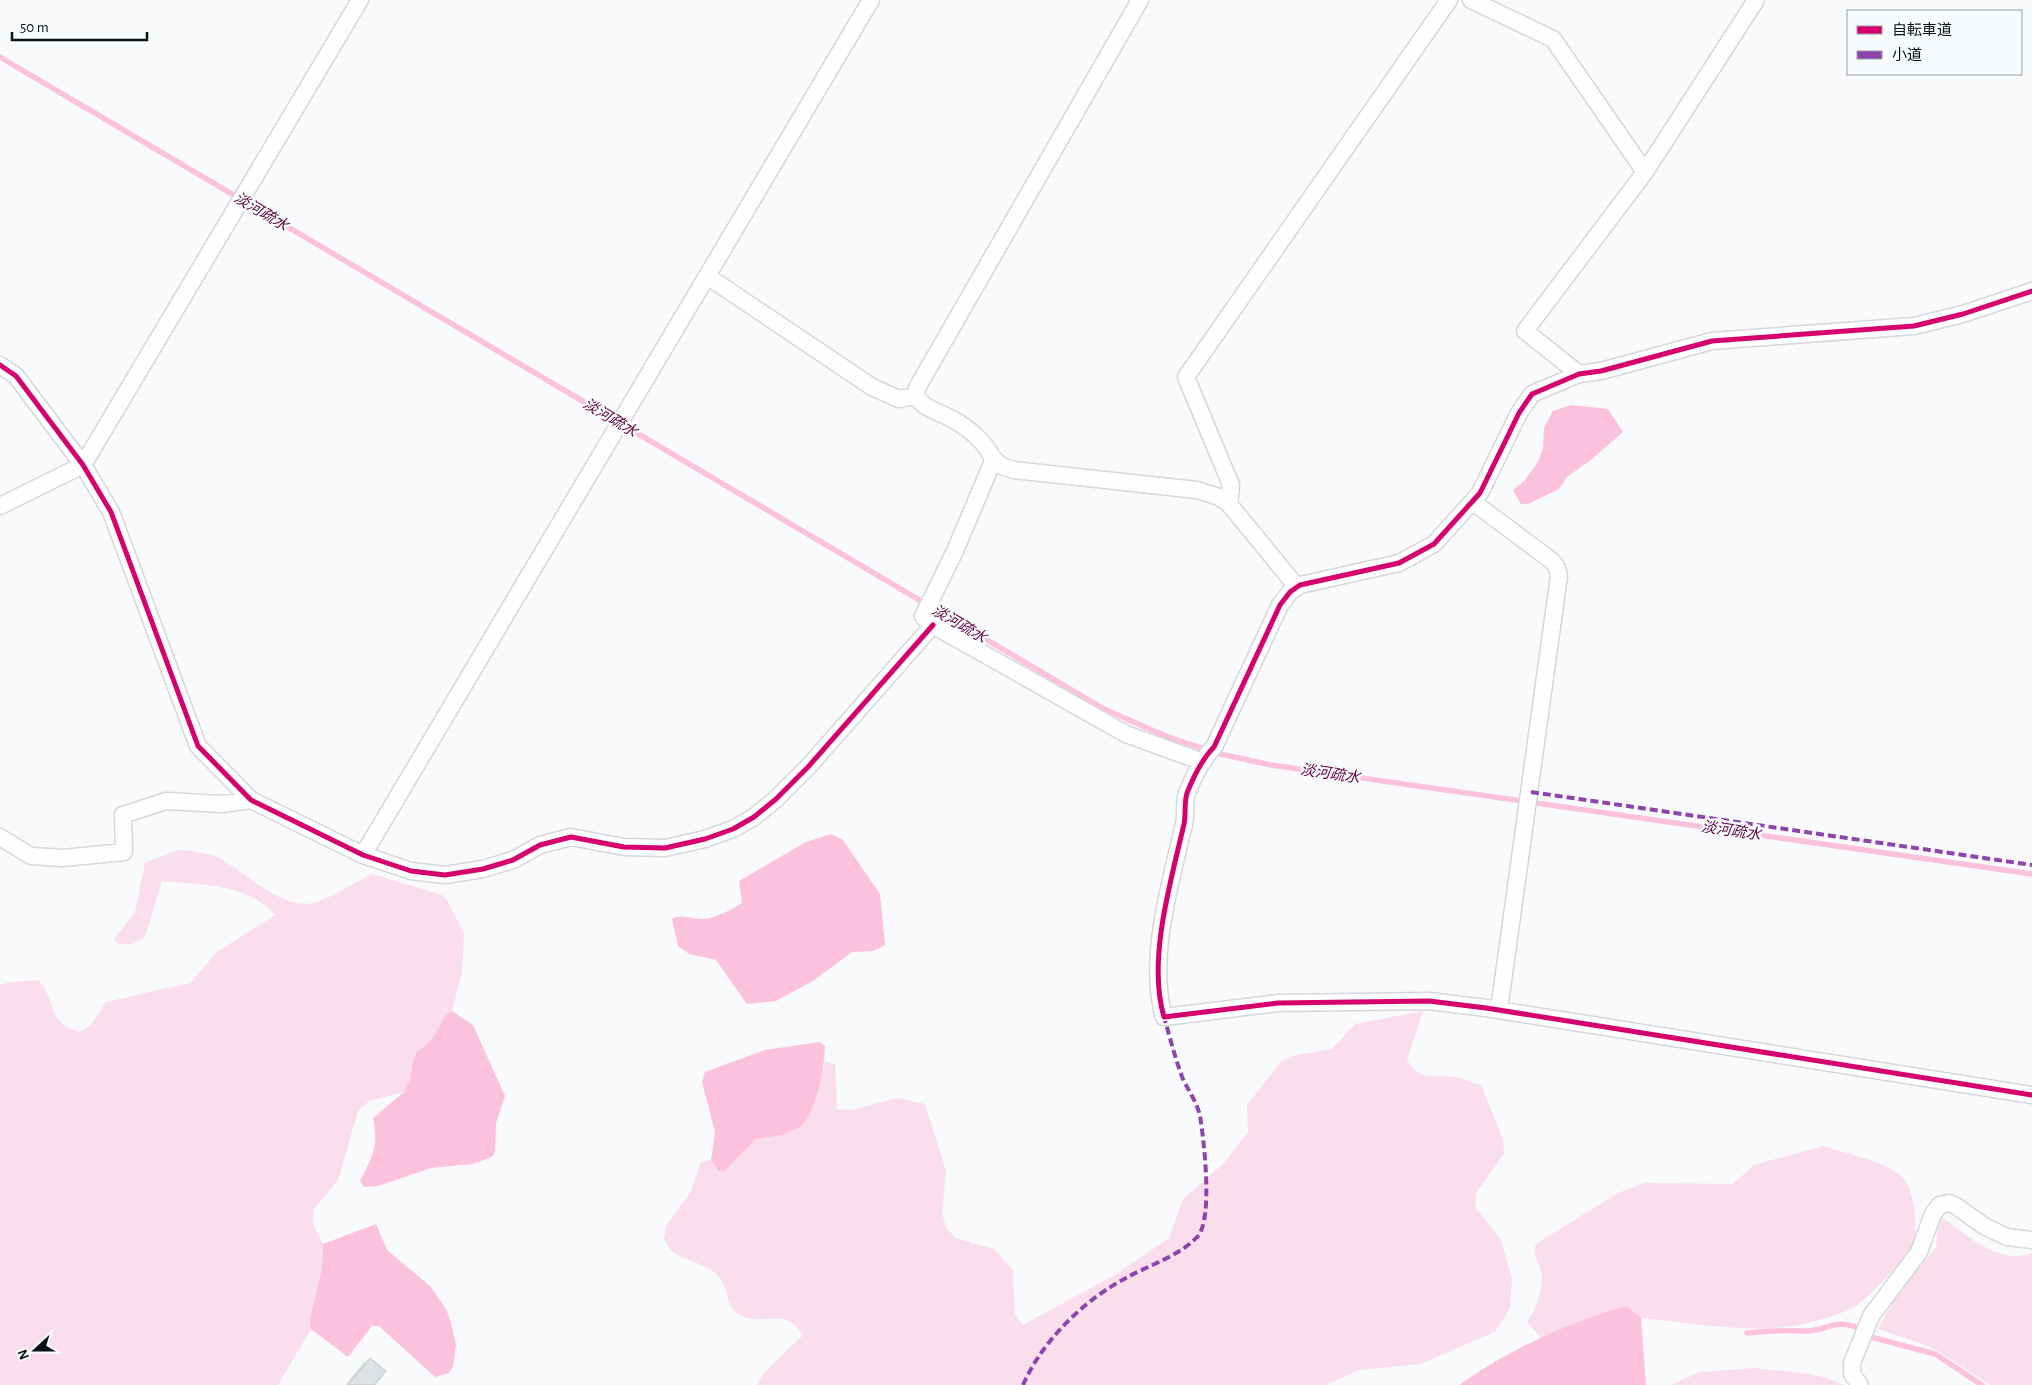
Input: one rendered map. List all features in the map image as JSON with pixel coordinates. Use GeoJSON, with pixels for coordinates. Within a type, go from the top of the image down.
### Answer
{"type":"FeatureCollection","features":[{"type":"Feature","properties":{"kind":"street"},"geometry":{"type":"LineString","coordinates":[[0,506],[83,465],[360,0]]}},
{"type":"Feature","properties":{"kind":"street"},"geometry":{"type":"LineString","coordinates":[[363,855],[871,0]]}},
{"type":"Feature","properties":{"kind":"street"},"geometry":{"type":"LineString","coordinates":[[916,396],[922,377],[1140,0]]}},
{"type":"Feature","properties":{"kind":"street"},"geometry":{"type":"LineString","coordinates":[[1229,504],[1231,485],[1186,376],[1449,0]]}},
{"type":"Feature","properties":{"kind":"street"},"geometry":{"type":"LineString","coordinates":[[1471,0],[1553,39],[1644,172]]}},
{"type":"Feature","properties":{"kind":"street"},"geometry":{"type":"LineString","coordinates":[[1579,374],[1525,331],[1644,172],[1756,0]]}},
{"type":"Feature","properties":{"kind":"street"},"geometry":{"type":"LineString","coordinates":[[707,276],[872,388],[899,399],[916,396]]}},
{"type":"Feature","properties":{"kind":"street"},"geometry":{"type":"LineString","coordinates":[[2032,291],[1963,314],[1914,326],[1712,341],[1600,371],[1579,374],[1532,394],[1519,413],[1480,494],[1434,544],[1399,563],[1326,578],[1297,587],[1287,595],[1272,620],[1187,794],[1185,819],[1163,922],[1157,975],[1159,998],[1164,1017],[1278,1002],[1429,1001],[1499,1010],[2032,1095]]}},
{"type":"Feature","properties":{"kind":"street"},"geometry":{"type":"LineString","coordinates":[[0,365],[16,376],[83,465],[111,512],[198,746],[251,800],[363,855],[411,871],[445,875],[483,869],[513,860],[540,845],[571,837],[624,846],[665,848],[705,839],[733,829],[754,817],[776,799],[808,767],[933,625]]}},
{"type":"Feature","properties":{"kind":"street"},"geometry":{"type":"LineString","coordinates":[[916,396],[929,408],[952,418],[970,431],[1001,466],[1014,470],[1197,490],[1220,497],[1229,504],[1297,587]]}},
{"type":"Feature","properties":{"kind":"street"},"geometry":{"type":"LineString","coordinates":[[993,458],[989,476],[923,618],[1126,734],[1208,754]]}},
{"type":"Feature","properties":{"kind":"street"},"geometry":{"type":"LineString","coordinates":[[1473,502],[1552,561],[1559,572],[1560,582],[1499,1010]]}},
{"type":"Feature","properties":{"kind":"street"},"geometry":{"type":"LineString","coordinates":[[0,836],[31,856],[63,858],[124,852],[123,815],[166,801],[222,804],[251,800]]}},
{"type":"Feature","properties":{"kind":"street"},"geometry":{"type":"LineString","coordinates":[[1860,1385],[1854,1378],[1851,1370],[1871,1316],[1918,1252],[1933,1214],[1940,1205],[1949,1203],[1956,1206],[1984,1226],[2007,1237],[2032,1240]]}},
{"type":"Feature","properties":{"kind":"shaded area"},"geometry":{"type":"Polygon","coordinates":[[[1571,405],[1608,409],[1623,432],[1592,459],[1567,477],[1559,489],[1528,504],[1521,504],[1513,490],[1524,481],[1538,462],[1543,448],[1544,428],[1553,411],[1571,405]]]}},
{"type":"Feature","properties":{"kind":"shaded area"},"geometry":{"type":"Polygon","coordinates":[[[831,834],[843,840],[880,894],[885,945],[873,951],[852,952],[813,981],[776,1001],[747,1004],[716,960],[689,954],[678,946],[672,919],[676,917],[708,918],[734,908],[742,903],[739,881],[806,842],[831,834]]]}},
{"type":"Feature","properties":{"kind":"shaded area"},"geometry":{"type":"Polygon","coordinates":[[[177,850],[198,852],[219,858],[278,897],[291,902],[304,904],[317,902],[372,874],[442,895],[447,900],[464,933],[462,972],[452,1011],[446,1015],[432,1039],[416,1053],[413,1059],[410,1079],[404,1092],[369,1101],[358,1111],[338,1180],[314,1209],[313,1224],[323,1244],[322,1268],[309,1323],[311,1329],[278,1385],[0,1385],[0,985],[11,982],[38,980],[44,988],[57,1017],[69,1028],[80,1032],[91,1025],[106,1002],[190,983],[217,952],[275,915],[264,905],[237,891],[207,885],[162,881],[145,937],[133,944],[119,944],[114,939],[135,912],[145,863],[177,850]]]}},
{"type":"Feature","properties":{"kind":"shaded area"},"geometry":{"type":"Polygon","coordinates":[[[452,1011],[473,1025],[505,1096],[496,1123],[495,1152],[492,1157],[473,1164],[431,1168],[378,1186],[364,1187],[360,1181],[374,1151],[375,1144],[373,1118],[404,1092],[410,1079],[413,1059],[416,1053],[432,1039],[446,1015],[452,1011]]]}},
{"type":"Feature","properties":{"kind":"shaded area"},"geometry":{"type":"Polygon","coordinates":[[[1423,1011],[1407,1060],[1417,1072],[1427,1076],[1445,1076],[1481,1085],[1503,1139],[1504,1154],[1476,1193],[1475,1207],[1501,1240],[1512,1279],[1510,1308],[1495,1332],[1420,1364],[1359,1370],[1326,1385],[757,1385],[764,1373],[803,1335],[790,1321],[783,1319],[751,1319],[737,1313],[730,1304],[723,1283],[715,1273],[673,1252],[664,1240],[666,1226],[690,1193],[701,1162],[711,1160],[718,1171],[725,1171],[756,1139],[783,1135],[802,1126],[825,1062],[835,1064],[837,1109],[851,1110],[898,1098],[925,1104],[946,1171],[942,1213],[946,1227],[955,1238],[994,1249],[1013,1270],[1015,1314],[1023,1325],[1115,1275],[1169,1238],[1183,1199],[1223,1164],[1248,1132],[1247,1105],[1280,1063],[1291,1056],[1332,1049],[1355,1024],[1423,1011]]]}},
{"type":"Feature","properties":{"kind":"shaded area"},"geometry":{"type":"Polygon","coordinates":[[[820,1042],[825,1046],[821,1077],[816,1098],[802,1126],[783,1135],[756,1139],[725,1171],[718,1171],[711,1160],[715,1132],[702,1082],[705,1072],[765,1050],[820,1042]]]}},
{"type":"Feature","properties":{"kind":"shaded area"},"geometry":{"type":"Polygon","coordinates":[[[1823,1146],[1888,1167],[1903,1178],[1913,1202],[1915,1232],[1912,1248],[1886,1278],[1857,1305],[1824,1319],[1783,1327],[1722,1327],[1641,1318],[1627,1306],[1541,1338],[1527,1322],[1538,1301],[1542,1284],[1542,1274],[1535,1253],[1536,1244],[1618,1193],[1645,1183],[1733,1184],[1754,1165],[1823,1146]]]}},
{"type":"Feature","properties":{"kind":"shaded area"},"geometry":{"type":"Polygon","coordinates":[[[1939,1215],[1983,1246],[1994,1251],[2019,1256],[2032,1253],[2032,1385],[1990,1385],[1931,1347],[1878,1329],[1897,1294],[1936,1247],[1939,1215]]]}},
{"type":"Feature","properties":{"kind":"shaded area"},"geometry":{"type":"Polygon","coordinates":[[[376,1224],[387,1250],[430,1286],[446,1309],[456,1345],[453,1367],[449,1373],[435,1377],[379,1326],[372,1326],[348,1357],[311,1329],[309,1323],[322,1268],[323,1244],[376,1224]]]}},
{"type":"Feature","properties":{"kind":"shaded area"},"geometry":{"type":"Polygon","coordinates":[[[1627,1306],[1641,1318],[1646,1385],[1459,1385],[1497,1360],[1540,1338],[1584,1320],[1627,1306]]]}},
{"type":"Feature","properties":{"kind":"shaded area"},"geometry":{"type":"Polygon","coordinates":[[[1755,1368],[1823,1377],[1844,1385],[1671,1385],[1700,1372],[1755,1368]]]}},
{"type":"Feature","properties":{"kind":"building"},"geometry":{"type":"Polygon","coordinates":[[[370,1358],[386,1371],[374,1385],[348,1385],[370,1358]]]}},
{"type":"Feature","properties":{"kind":"waterway","name":"淡河疏水"},"geometry":{"type":"LineString","coordinates":[[0,57],[1104,709],[1168,737],[1220,754],[1271,765],[2032,874]]}},
{"type":"Feature","properties":{"kind":"waterway"},"geometry":{"type":"LineString","coordinates":[[1747,1333],[1806,1331],[1842,1324],[1856,1327]]}},
{"type":"Feature","properties":{"kind":"waterway"},"geometry":{"type":"LineString","coordinates":[[1871,1337],[1935,1354],[1982,1385]]}},
{"type":"Feature","properties":{"kind":"marked path"},"geometry":{"type":"LineString","coordinates":[[1531,792],[2032,865]]}},
{"type":"Feature","properties":{"kind":"marked path"},"geometry":{"type":"LineString","coordinates":[[1023,1385],[1041,1353],[1066,1323],[1080,1310],[1110,1287],[1164,1260],[1191,1243],[1203,1227],[1206,1178],[1200,1116],[1180,1071],[1164,1017]]}},
{"type":"Feature","properties":{"kind":"cycle path"},"geometry":{"type":"LineString","coordinates":[[2032,291],[1963,314],[1914,326],[1712,341],[1601,371],[1579,374],[1532,394],[1519,413],[1480,493],[1434,544],[1399,563],[1300,585],[1290,592],[1280,605],[1214,747],[1202,763],[1187,793],[1184,824],[1167,895],[1159,946],[1158,971],[1159,995],[1164,1017],[1278,1003],[1429,1001],[1486,1008],[2032,1095]]}},
{"type":"Feature","properties":{"kind":"cycle path"},"geometry":{"type":"LineString","coordinates":[[0,365],[16,376],[83,465],[111,512],[198,746],[251,800],[363,855],[411,871],[445,875],[483,869],[513,860],[540,845],[571,837],[624,847],[665,848],[705,839],[733,829],[754,817],[776,799],[808,767],[933,625]]}}]}
